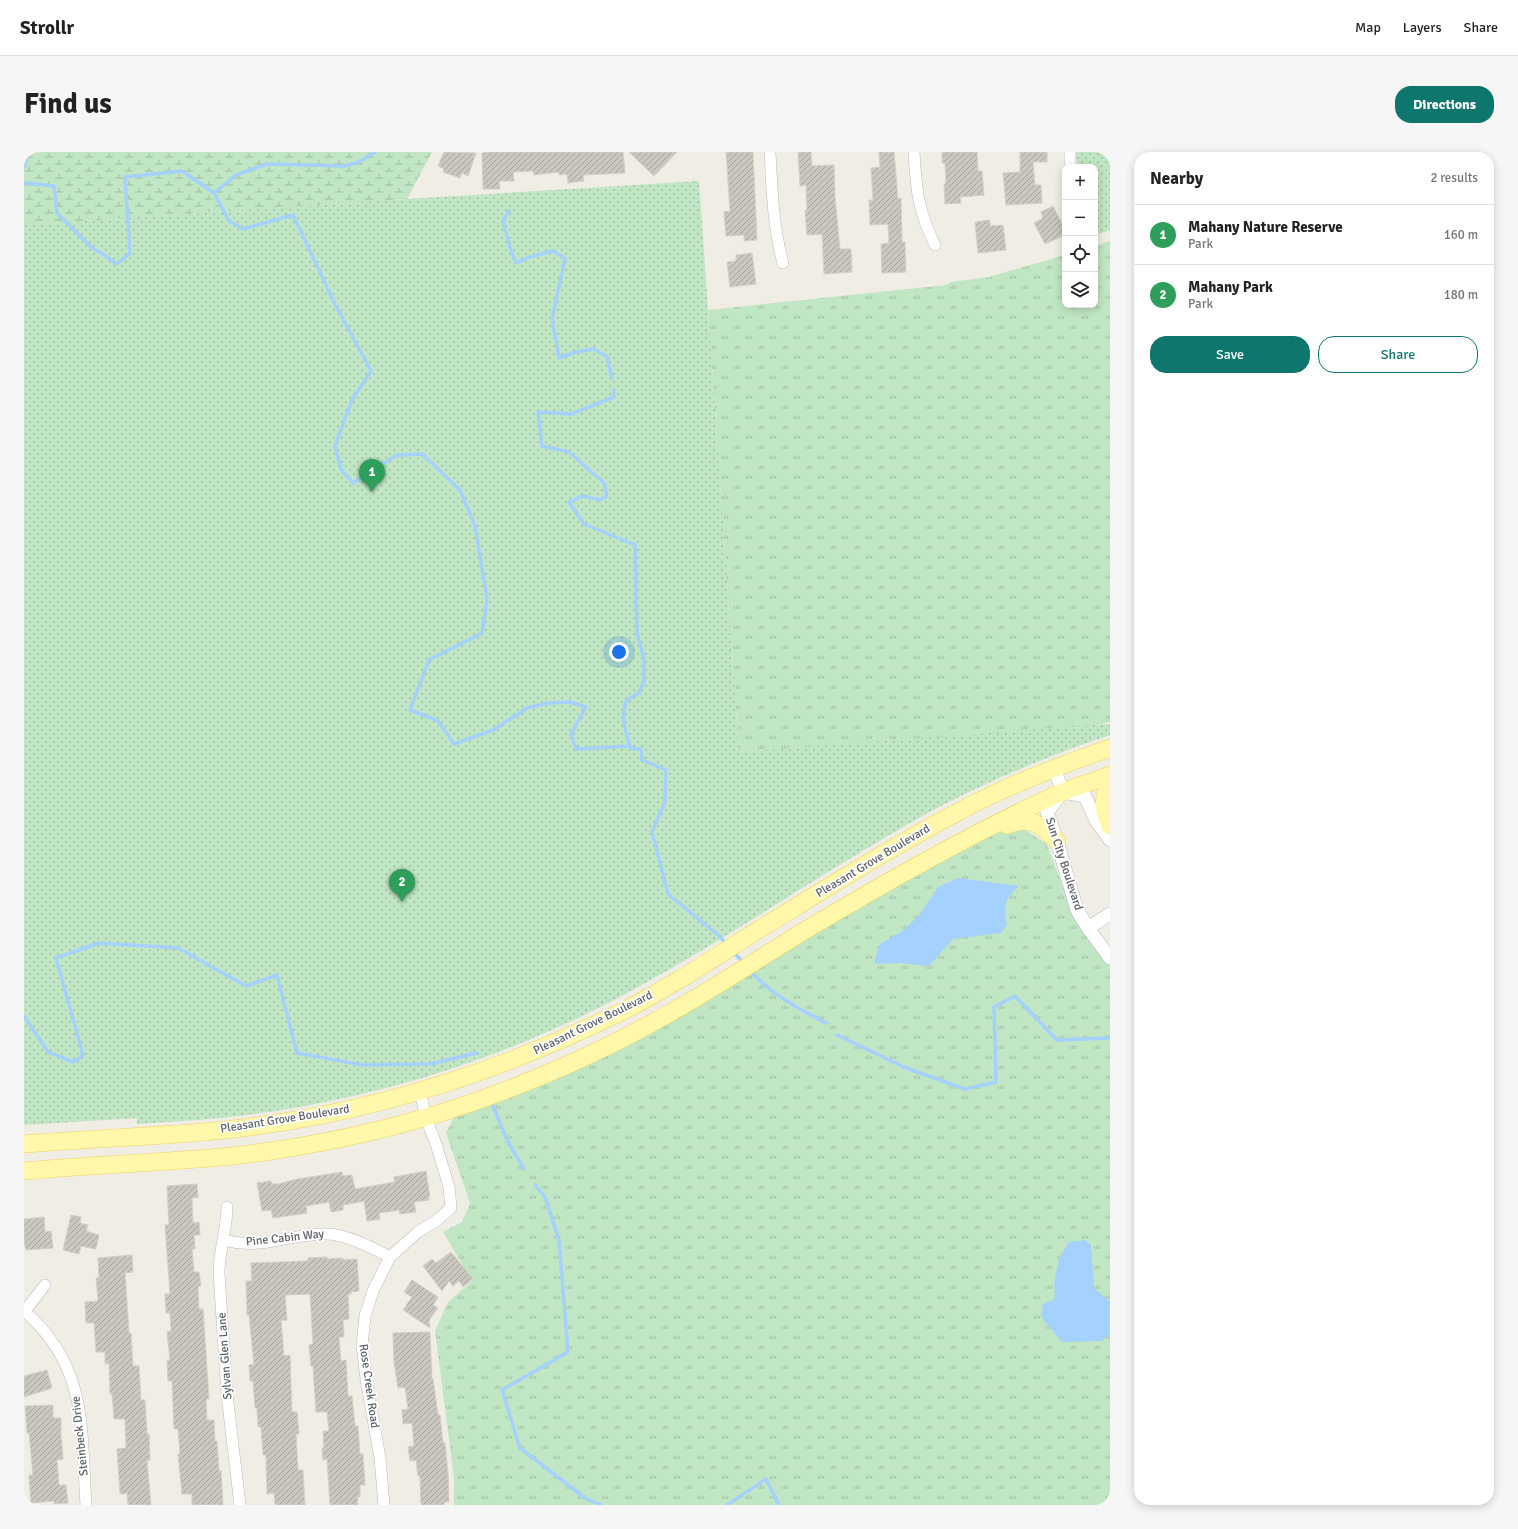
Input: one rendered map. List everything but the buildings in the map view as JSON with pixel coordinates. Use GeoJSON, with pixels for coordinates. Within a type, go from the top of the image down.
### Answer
{"type":"FeatureCollection","features":[{"type":"Feature","properties":{"kind":"main road","name":"Pleasant Grove Boulevard"},"geometry":{"type":"LineString","coordinates":[[24,1144],[234,1128],[328,1114],[420,1091],[496,1066],[574,1034],[625,1010],[708,962],[877,857],[959,811],[1054,768],[1110,748]]}},
{"type":"Feature","properties":{"kind":"main road","name":"Pleasant Grove Boulevard"},"geometry":{"type":"LineString","coordinates":[[24,1171],[69,1166],[190,1159],[269,1151],[332,1140],[426,1118],[479,1100],[570,1064],[622,1039],[672,1012],[770,953],[814,924],[971,837],[1063,792],[1110,775]]}},
{"type":"Feature","properties":{"kind":"main road"},"geometry":{"type":"LineString","coordinates":[[1110,782],[1104,797],[1105,813],[1110,826]]}},
{"type":"Feature","properties":{"kind":"main road"},"geometry":{"type":"LineString","coordinates":[[971,837],[1017,821],[1030,822],[1043,827],[1057,841]]}},
{"type":"Feature","properties":{"kind":"street"},"geometry":{"type":"LineString","coordinates":[[770,152],[775,224],[783,263]]}},
{"type":"Feature","properties":{"kind":"street"},"geometry":{"type":"LineString","coordinates":[[914,152],[918,199],[922,215],[936,245]]}},
{"type":"Feature","properties":{"kind":"street"},"geometry":{"type":"LineString","coordinates":[[1070,152],[1070,164]]}},
{"type":"Feature","properties":{"kind":"street"},"geometry":{"type":"LineString","coordinates":[[1054,768],[1063,792],[1085,796],[1096,821],[1110,840]]}},
{"type":"Feature","properties":{"kind":"street","name":"Sun City Boulevard"},"geometry":{"type":"LineString","coordinates":[[1063,792],[1047,812],[1077,910],[1110,958]]}},
{"type":"Feature","properties":{"kind":"street"},"geometry":{"type":"LineString","coordinates":[[1088,928],[1110,914]]}},
{"type":"Feature","properties":{"kind":"street","name":"Rose Creek Road"},"geometry":{"type":"LineString","coordinates":[[384,1505],[380,1458],[366,1379],[362,1345],[365,1316],[374,1291],[390,1257],[418,1232],[436,1221],[451,1208],[449,1187],[436,1144],[426,1118],[420,1091]]}},
{"type":"Feature","properties":{"kind":"street","name":"Sylvan Glen Lane"},"geometry":{"type":"LineString","coordinates":[[227,1207],[227,1223],[219,1256],[220,1281],[227,1395],[240,1505]]}},
{"type":"Feature","properties":{"kind":"street","name":"Pine Cabin Way"},"geometry":{"type":"LineString","coordinates":[[223,1240],[242,1243],[262,1242],[299,1236],[328,1234],[354,1240],[390,1257]]}},
{"type":"Feature","properties":{"kind":"street"},"geometry":{"type":"LineString","coordinates":[[24,1311],[45,1285]]}},
{"type":"Feature","properties":{"kind":"street","name":"Steinbeck Drive"},"geometry":{"type":"LineString","coordinates":[[24,1311],[42,1328],[56,1347],[67,1364],[74,1382],[80,1420],[86,1505]]}},
{"type":"Feature","properties":{"kind":"green space"},"geometry":{"type":"Polygon","coordinates":[[[24,152],[432,152],[407,199],[24,225],[24,152]]]}},
{"type":"Feature","properties":{"kind":"green space"},"geometry":{"type":"Polygon","coordinates":[[[1075,152],[1110,152],[1110,230],[1098,234],[1098,164],[1077,164],[1075,152]]]}},
{"type":"Feature","properties":{"kind":"green space"},"geometry":{"type":"Polygon","coordinates":[[[699,181],[739,752],[1110,724],[1110,735],[1056,754],[1003,776],[951,801],[867,848],[697,954],[627,993],[543,1034],[456,1067],[367,1093],[275,1111],[137,1124],[137,1118],[24,1125],[24,225],[699,181]]]}},
{"type":"Feature","properties":{"kind":"green space"},"geometry":{"type":"Polygon","coordinates":[[[1110,241],[1110,722],[1079,729],[739,752],[708,310],[946,285],[951,282],[989,277],[1062,256],[1062,308],[1098,308],[1098,245],[1110,241]]]}},
{"type":"Feature","properties":{"kind":"green space"},"geometry":{"type":"Polygon","coordinates":[[[1022,828],[1047,844],[1072,911],[1110,963],[1110,1505],[454,1505],[454,1478],[435,1331],[448,1302],[472,1281],[443,1232],[462,1222],[470,1203],[446,1133],[456,1113],[623,1044],[832,921],[975,844],[1006,829],[1022,828]]]}},
{"type":"Feature","properties":{"kind":"water"},"geometry":{"type":"Polygon","coordinates":[[[958,878],[1019,886],[1006,903],[1005,912],[1007,924],[1001,933],[953,939],[929,966],[900,963],[877,964],[874,961],[880,944],[903,931],[921,913],[938,887],[958,878]]]}},
{"type":"Feature","properties":{"kind":"water"},"geometry":{"type":"Polygon","coordinates":[[[1085,1240],[1091,1245],[1094,1288],[1110,1302],[1110,1333],[1102,1341],[1062,1342],[1044,1321],[1041,1315],[1043,1304],[1055,1299],[1054,1284],[1059,1259],[1069,1242],[1085,1240]]]}},
{"type":"Feature","properties":{"kind":"waterway"},"geometry":{"type":"LineString","coordinates":[[24,167],[29,152]]}},
{"type":"Feature","properties":{"kind":"waterway"},"geometry":{"type":"LineString","coordinates":[[214,193],[236,175],[267,164],[344,166],[359,162],[375,152]]}},
{"type":"Feature","properties":{"kind":"waterway"},"geometry":{"type":"LineString","coordinates":[[24,183],[54,186],[57,213],[90,246],[117,264],[130,253],[125,177],[182,171],[214,193],[229,221],[243,229],[293,215],[335,304],[371,371],[352,400],[335,446],[341,469],[353,483],[397,455],[422,454],[460,490],[475,526],[487,599],[482,633],[429,660],[410,710],[438,721],[454,744],[493,730],[527,708],[548,703],[570,702],[586,707],[571,734],[576,749],[630,746],[633,749],[641,749],[642,760],[666,770],[665,802],[652,832],[668,894],[727,944]]}},
{"type":"Feature","properties":{"kind":"waterway"},"geometry":{"type":"LineString","coordinates":[[509,211],[503,221],[511,251],[516,263],[530,257],[553,251],[565,259],[552,319],[559,358],[576,352],[594,349],[607,357],[612,378]]}},
{"type":"Feature","properties":{"kind":"waterway"},"geometry":{"type":"LineString","coordinates":[[614,390],[614,397],[571,414],[538,412],[542,446],[569,452],[604,483],[607,496],[600,500],[583,496],[569,502],[584,524],[635,545],[637,633],[644,659],[644,681],[639,693],[627,700],[625,706],[624,723],[630,746]]}},
{"type":"Feature","properties":{"kind":"waterway"},"geometry":{"type":"LineString","coordinates":[[24,1016],[48,1052],[74,1062],[83,1055],[56,958],[99,943],[178,948],[246,986],[277,975],[297,1053],[362,1065],[431,1064],[476,1053]]}},
{"type":"Feature","properties":{"kind":"waterway"},"geometry":{"type":"LineString","coordinates":[[733,952],[744,963]]}},
{"type":"Feature","properties":{"kind":"waterway"},"geometry":{"type":"LineString","coordinates":[[749,970],[766,986],[785,1000],[827,1023]]}},
{"type":"Feature","properties":{"kind":"waterway"},"geometry":{"type":"LineString","coordinates":[[837,1035],[906,1068],[965,1089],[996,1082],[994,1007],[1015,996],[1057,1040],[1110,1038]]}},
{"type":"Feature","properties":{"kind":"waterway"},"geometry":{"type":"LineString","coordinates":[[493,1106],[508,1142],[524,1169]]}},
{"type":"Feature","properties":{"kind":"waterway"},"geometry":{"type":"LineString","coordinates":[[535,1185],[545,1197],[559,1240],[568,1352],[502,1390],[520,1448],[585,1498],[601,1505]]}},
{"type":"Feature","properties":{"kind":"waterway"},"geometry":{"type":"LineString","coordinates":[[727,1505],[766,1479],[779,1505]]}},
{"type":"Feature","properties":{"kind":"place","name":"Mahany Nature Reserve"},"geometry":{"type":"Point","coordinates":[372,492]}},
{"type":"Feature","properties":{"kind":"place","name":"Mahany Park"},"geometry":{"type":"Point","coordinates":[402,902]}}]}
